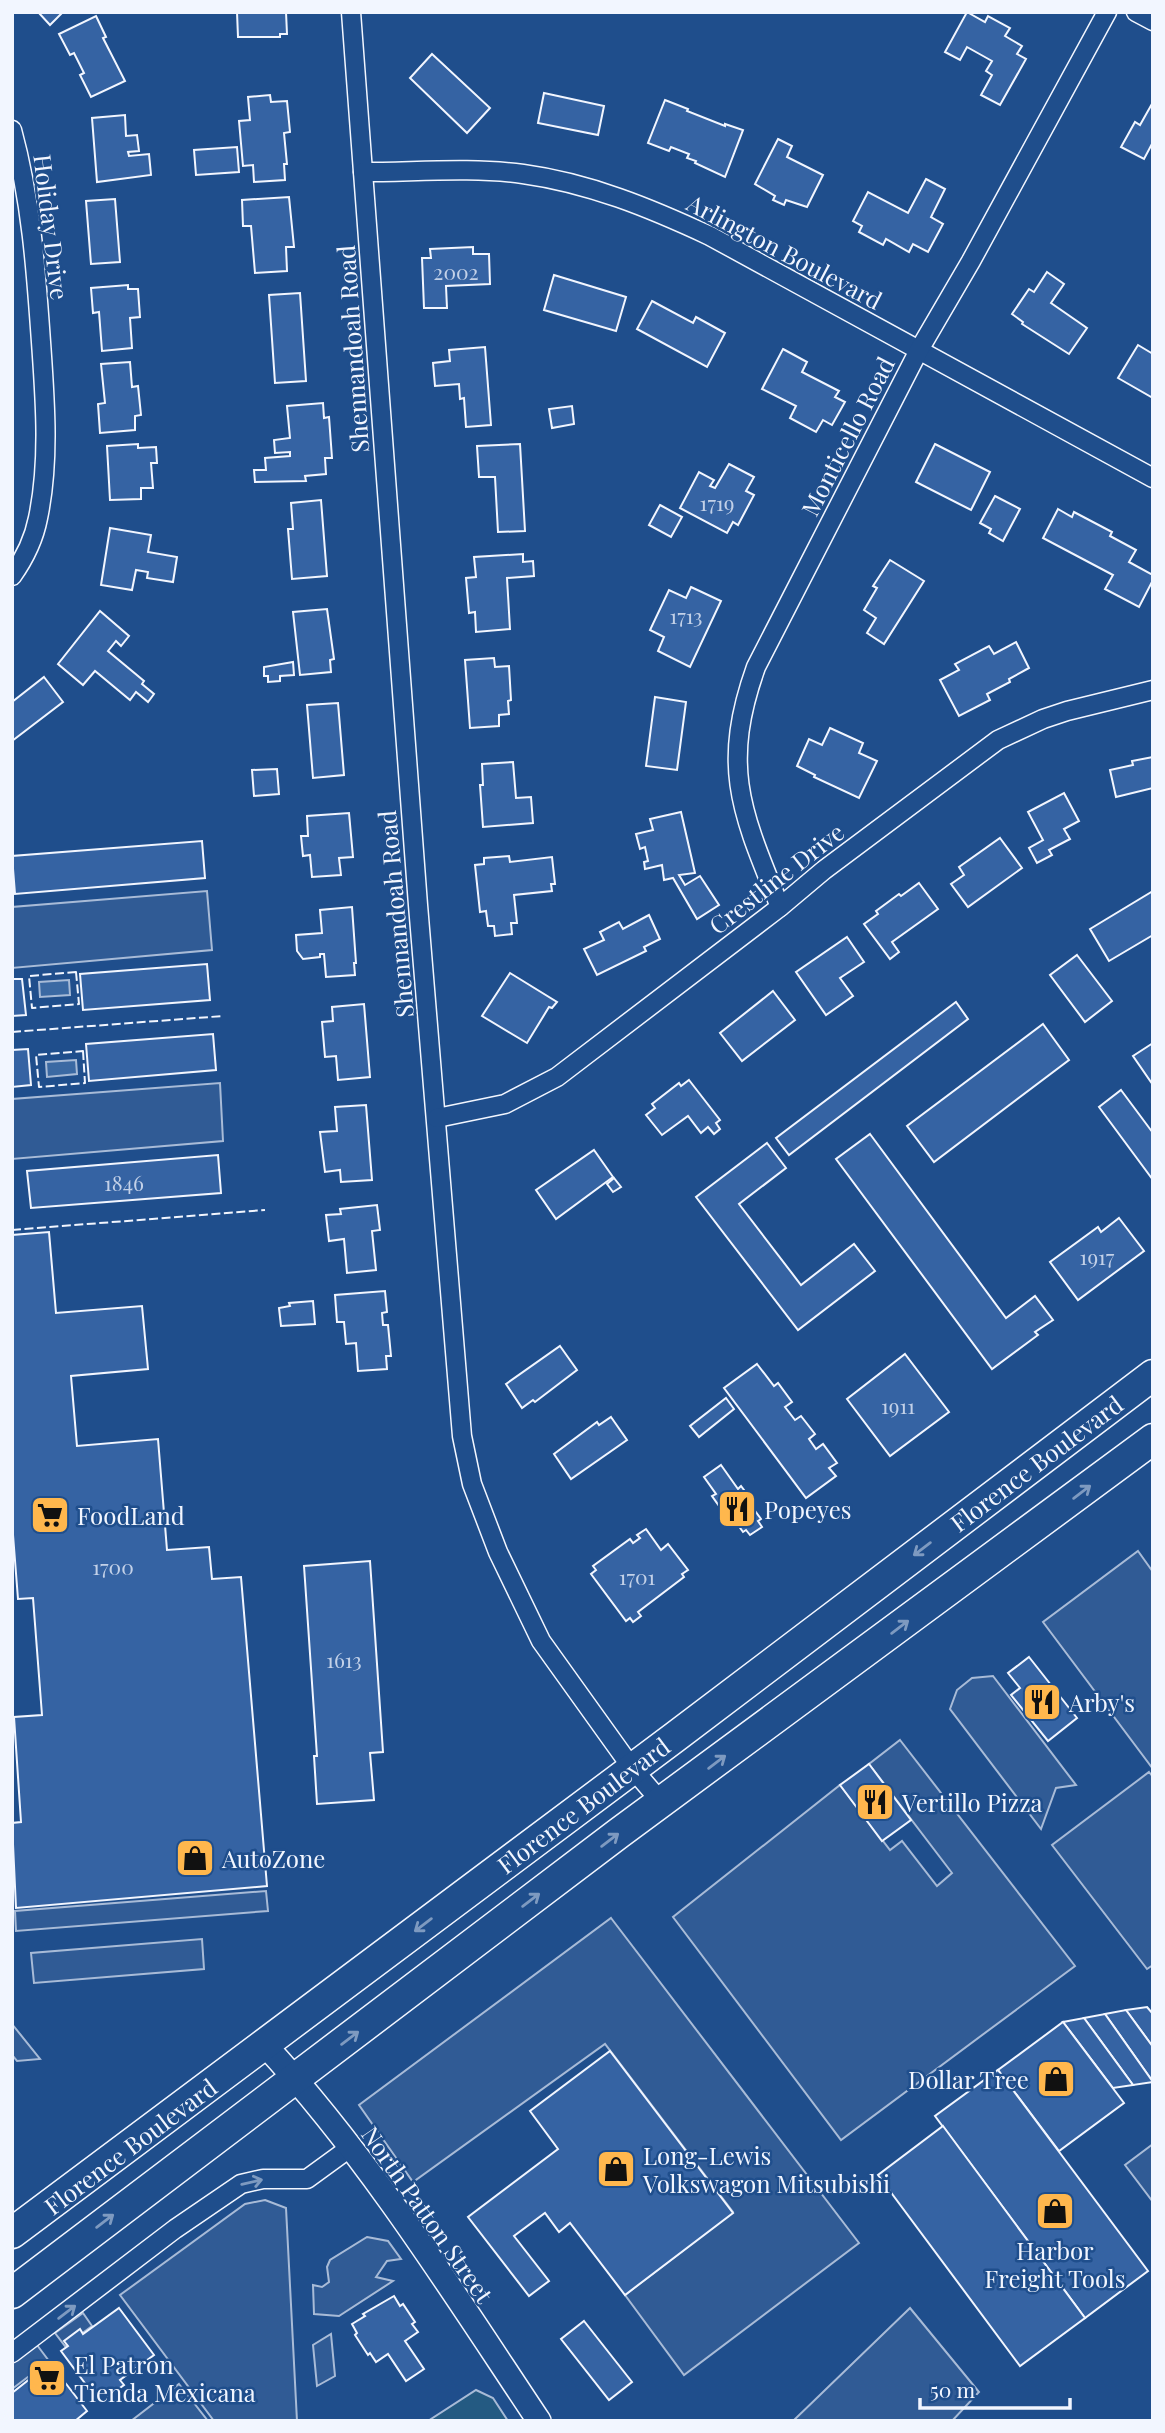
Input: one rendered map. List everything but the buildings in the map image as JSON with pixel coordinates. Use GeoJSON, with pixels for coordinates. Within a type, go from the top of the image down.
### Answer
{"type":"FeatureCollection","features":[{"type":"Feature","properties":{"kind":"highway","name":"Florence Boulevard"},"geometry":{"type":"LineString","coordinates":[[12,2233],[1153,1375]]}},
{"type":"Feature","properties":{"kind":"highway","name":"Florence Boulevard"},"geometry":{"type":"LineString","coordinates":[[12,2293],[662,1803],[1153,1439]]}},
{"type":"Feature","properties":{"kind":"street","name":"Shennandoah Road"},"geometry":{"type":"LineString","coordinates":[[351,12],[418,905],[462,1436],[472,1484],[498,1552],[541,1641],[632,1768],[662,1803]]}},
{"type":"Feature","properties":{"kind":"street","name":"Monticello Road"},"geometry":{"type":"LineString","coordinates":[[780,907],[744,813],[736,761],[748,689],[756,667],[919,350],[971,261],[1107,12]]}},
{"type":"Feature","properties":{"kind":"street"},"geometry":{"type":"LineString","coordinates":[[1136,12],[1153,21]]}},
{"type":"Feature","properties":{"kind":"street","name":"Holiday Drive"},"geometry":{"type":"LineString","coordinates":[[12,130],[28,198],[39,315],[46,443],[38,518],[31,542],[12,576]]}},
{"type":"Feature","properties":{"kind":"street","name":"Arlington Boulevard"},"geometry":{"type":"LineString","coordinates":[[363,172],[472,171],[522,174],[571,184],[666,215],[710,236],[1153,478]]}},
{"type":"Feature","properties":{"kind":"street","name":"Crestline Drive"},"geometry":{"type":"LineString","coordinates":[[437,1118],[505,1104],[557,1077],[780,907],[824,870],[998,740],[1067,711],[1153,690]]}},
{"type":"Feature","properties":{"kind":"street","name":"North Patton Street"},"geometry":{"type":"LineString","coordinates":[[265,2045],[351,2147],[415,2236],[539,2421]]}},
{"type":"Feature","properties":{"kind":"street"},"geometry":{"type":"LineString","coordinates":[[13,2351],[176,2229],[241,2185],[263,2179],[307,2179],[351,2147]]}},
{"type":"Feature","properties":{"kind":"shaded area"},"geometry":{"type":"Polygon","coordinates":[[[207,891],[212,950],[12,968],[12,907],[207,891]]]}},
{"type":"Feature","properties":{"kind":"shaded area"},"geometry":{"type":"Polygon","coordinates":[[[69,980],[70,995],[40,997],[39,982],[69,980]]]}},
{"type":"Feature","properties":{"kind":"shaded area"},"geometry":{"type":"Polygon","coordinates":[[[76,1060],[77,1074],[47,1077],[46,1062],[76,1060]]]}},
{"type":"Feature","properties":{"kind":"shaded area"},"geometry":{"type":"Polygon","coordinates":[[[220,1083],[223,1141],[12,1159],[12,1099],[220,1083]]]}},
{"type":"Feature","properties":{"kind":"shaded area"},"geometry":{"type":"Polygon","coordinates":[[[1138,1551],[1153,1572],[1153,1769],[1043,1622],[1138,1551]]]}},
{"type":"Feature","properties":{"kind":"shaded area"},"geometry":{"type":"Polygon","coordinates":[[[993,1676],[1076,1785],[1056,1788],[1041,1829],[950,1709],[957,1690],[972,1678],[993,1676]]]}},
{"type":"Feature","properties":{"kind":"shaded area"},"geometry":{"type":"Polygon","coordinates":[[[900,1740],[1075,1966],[841,2140],[673,1917],[840,1785],[890,1850],[902,1841],[937,1886],[952,1873],[869,1764],[900,1740]]]}},
{"type":"Feature","properties":{"kind":"shaded area"},"geometry":{"type":"Polygon","coordinates":[[[1149,1772],[1153,1777],[1153,1965],[1147,1969],[1052,1845],[1149,1772]]]}},
{"type":"Feature","properties":{"kind":"shaded area"},"geometry":{"type":"Polygon","coordinates":[[[266,1891],[268,1911],[16,1931],[15,1911],[266,1891]]]}},
{"type":"Feature","properties":{"kind":"shaded area"},"geometry":{"type":"Polygon","coordinates":[[[611,1918],[859,2243],[684,2375],[625,2295],[733,2212],[605,2044],[413,2182],[359,2105],[611,1918]]]}},
{"type":"Feature","properties":{"kind":"shaded area"},"geometry":{"type":"Polygon","coordinates":[[[202,1939],[204,1969],[34,1983],[31,1953],[202,1939]]]}},
{"type":"Feature","properties":{"kind":"shaded area"},"geometry":{"type":"Polygon","coordinates":[[[12,2024],[40,2059],[17,2061],[12,2055],[12,2024]]]}},
{"type":"Feature","properties":{"kind":"shaded area"},"geometry":{"type":"Polygon","coordinates":[[[1153,2144],[1153,2202],[1125,2165],[1153,2144]]]}},
{"type":"Feature","properties":{"kind":"shaded area"},"geometry":{"type":"Polygon","coordinates":[[[265,2200],[286,2208],[297,2421],[214,2421],[120,2295],[245,2204],[265,2200]]]}},
{"type":"Feature","properties":{"kind":"shaded area"},"geometry":{"type":"Polygon","coordinates":[[[367,2237],[388,2241],[401,2259],[387,2261],[376,2277],[393,2281],[339,2316],[314,2314],[313,2285],[322,2287],[329,2282],[327,2267],[330,2260],[367,2237]]]}},
{"type":"Feature","properties":{"kind":"shaded area"},"geometry":{"type":"Polygon","coordinates":[[[910,2308],[979,2392],[952,2421],[793,2421],[910,2308]]]}},
{"type":"Feature","properties":{"kind":"shaded area"},"geometry":{"type":"Polygon","coordinates":[[[83,2313],[92,2326],[65,2346],[55,2333],[83,2313]]]}},
{"type":"Feature","properties":{"kind":"shaded area"},"geometry":{"type":"Polygon","coordinates":[[[331,2334],[335,2376],[317,2386],[313,2345],[331,2334]]]}},
{"type":"Feature","properties":{"kind":"shaded area"},"geometry":{"type":"Polygon","coordinates":[[[37,2345],[49,2361],[12,2389],[12,2364],[37,2345]]]}},
{"type":"Feature","properties":{"kind":"shaded area"},"geometry":{"type":"Polygon","coordinates":[[[179,2384],[208,2421],[131,2421],[179,2384]]]}},
{"type":"Feature","properties":{"kind":"shaded area"},"geometry":{"type":"Polygon","coordinates":[[[476,2390],[493,2398],[508,2421],[428,2421],[476,2390]]]}},
{"type":"Feature","properties":{"kind":"fence"},"geometry":{"type":"LineString","coordinates":[[76,972],[79,1004],[32,1008],[29,976],[76,972]]}},
{"type":"Feature","properties":{"kind":"fence"},"geometry":{"type":"LineString","coordinates":[[12,1032],[223,1016]]}},
{"type":"Feature","properties":{"kind":"fence"},"geometry":{"type":"LineString","coordinates":[[83,1051],[85,1083],[39,1087],[36,1055],[83,1051]]}},
{"type":"Feature","properties":{"kind":"fence"},"geometry":{"type":"LineString","coordinates":[[12,1230],[265,1210]]}},
{"type":"Feature","properties":{"kind":"place","name":"Popeyes"},"geometry":{"type":"Point","coordinates":[737,1509]}},
{"type":"Feature","properties":{"kind":"place","name":"FoodLand"},"geometry":{"type":"Point","coordinates":[50,1515]}},
{"type":"Feature","properties":{"kind":"place","name":"Arby's"},"geometry":{"type":"Point","coordinates":[1042,1702]}},
{"type":"Feature","properties":{"kind":"place","name":"Vertillo Pizza"},"geometry":{"type":"Point","coordinates":[875,1802]}},
{"type":"Feature","properties":{"kind":"place","name":"AutoZone"},"geometry":{"type":"Point","coordinates":[195,1858]}},
{"type":"Feature","properties":{"kind":"place","name":"Dollar Tree"},"geometry":{"type":"Point","coordinates":[1056,2079]}},
{"type":"Feature","properties":{"kind":"place","name":"Long-Lewis Volkswagon Mitsubishi"},"geometry":{"type":"Point","coordinates":[616,2169]}},
{"type":"Feature","properties":{"kind":"place","name":"Harbor Freight Tools"},"geometry":{"type":"Point","coordinates":[1055,2211]}},
{"type":"Feature","properties":{"kind":"place","name":"El Patron Tienda Mexicana"},"geometry":{"type":"Point","coordinates":[47,2378]}}]}
